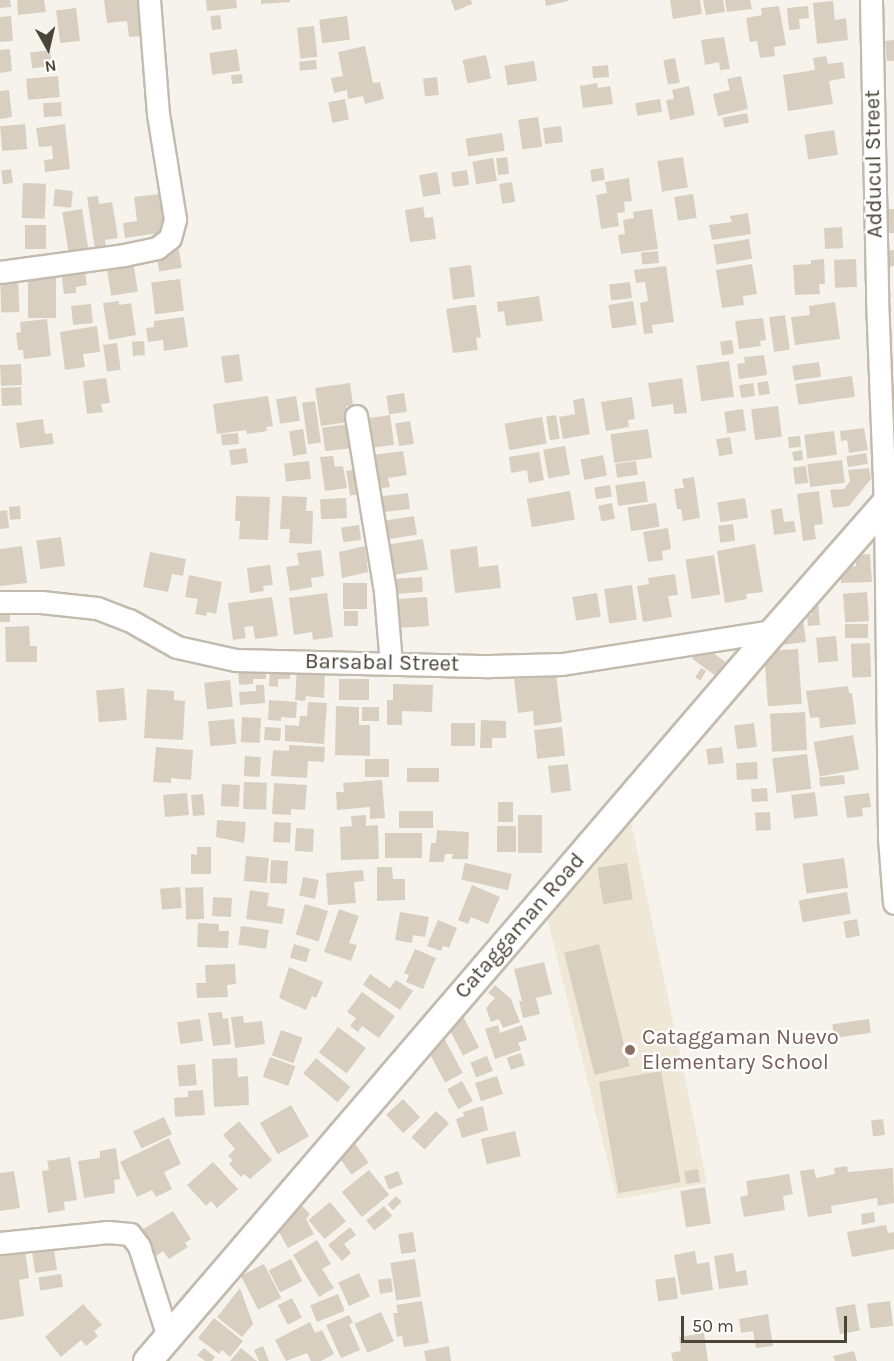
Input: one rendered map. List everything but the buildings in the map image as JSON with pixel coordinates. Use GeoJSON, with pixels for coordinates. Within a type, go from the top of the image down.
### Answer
{"type":"FeatureCollection","features":[{"type":"Feature","properties":{"kind":"street"},"geometry":{"type":"LineString","coordinates":[[0,272],[124,255],[158,248],[170,238],[175,219],[158,114],[148,0]]}},
{"type":"Feature","properties":{"kind":"street","name":"Adducul Street"},"geometry":{"type":"LineString","coordinates":[[871,0],[877,298],[890,498],[894,903]]}},
{"type":"Feature","properties":{"kind":"street"},"geometry":{"type":"LineString","coordinates":[[356,416],[385,592],[392,664]]}},
{"type":"Feature","properties":{"kind":"street","name":"Cataggaman Road"},"geometry":{"type":"LineString","coordinates":[[147,1361],[773,631],[890,498]]}},
{"type":"Feature","properties":{"kind":"street","name":"Barsabal Street"},"geometry":{"type":"LineString","coordinates":[[0,602],[40,602],[97,608],[129,620],[177,647],[236,660],[490,666],[562,664],[773,631]]}},
{"type":"Feature","properties":{"kind":"street"},"geometry":{"type":"LineString","coordinates":[[0,1243],[108,1232],[130,1234],[139,1246],[168,1337]]}},
{"type":"Feature","properties":{"kind":"shaded area","name":"Cataggaman Nuevo Elementary School"},"geometry":{"type":"Polygon","coordinates":[[[631,822],[707,1183],[617,1199],[547,917],[631,822]]]}},
{"type":"Feature","properties":{"kind":"place","name":"Cataggaman Nuevo Elementary School"},"geometry":{"type":"Point","coordinates":[630,1050]}}]}
